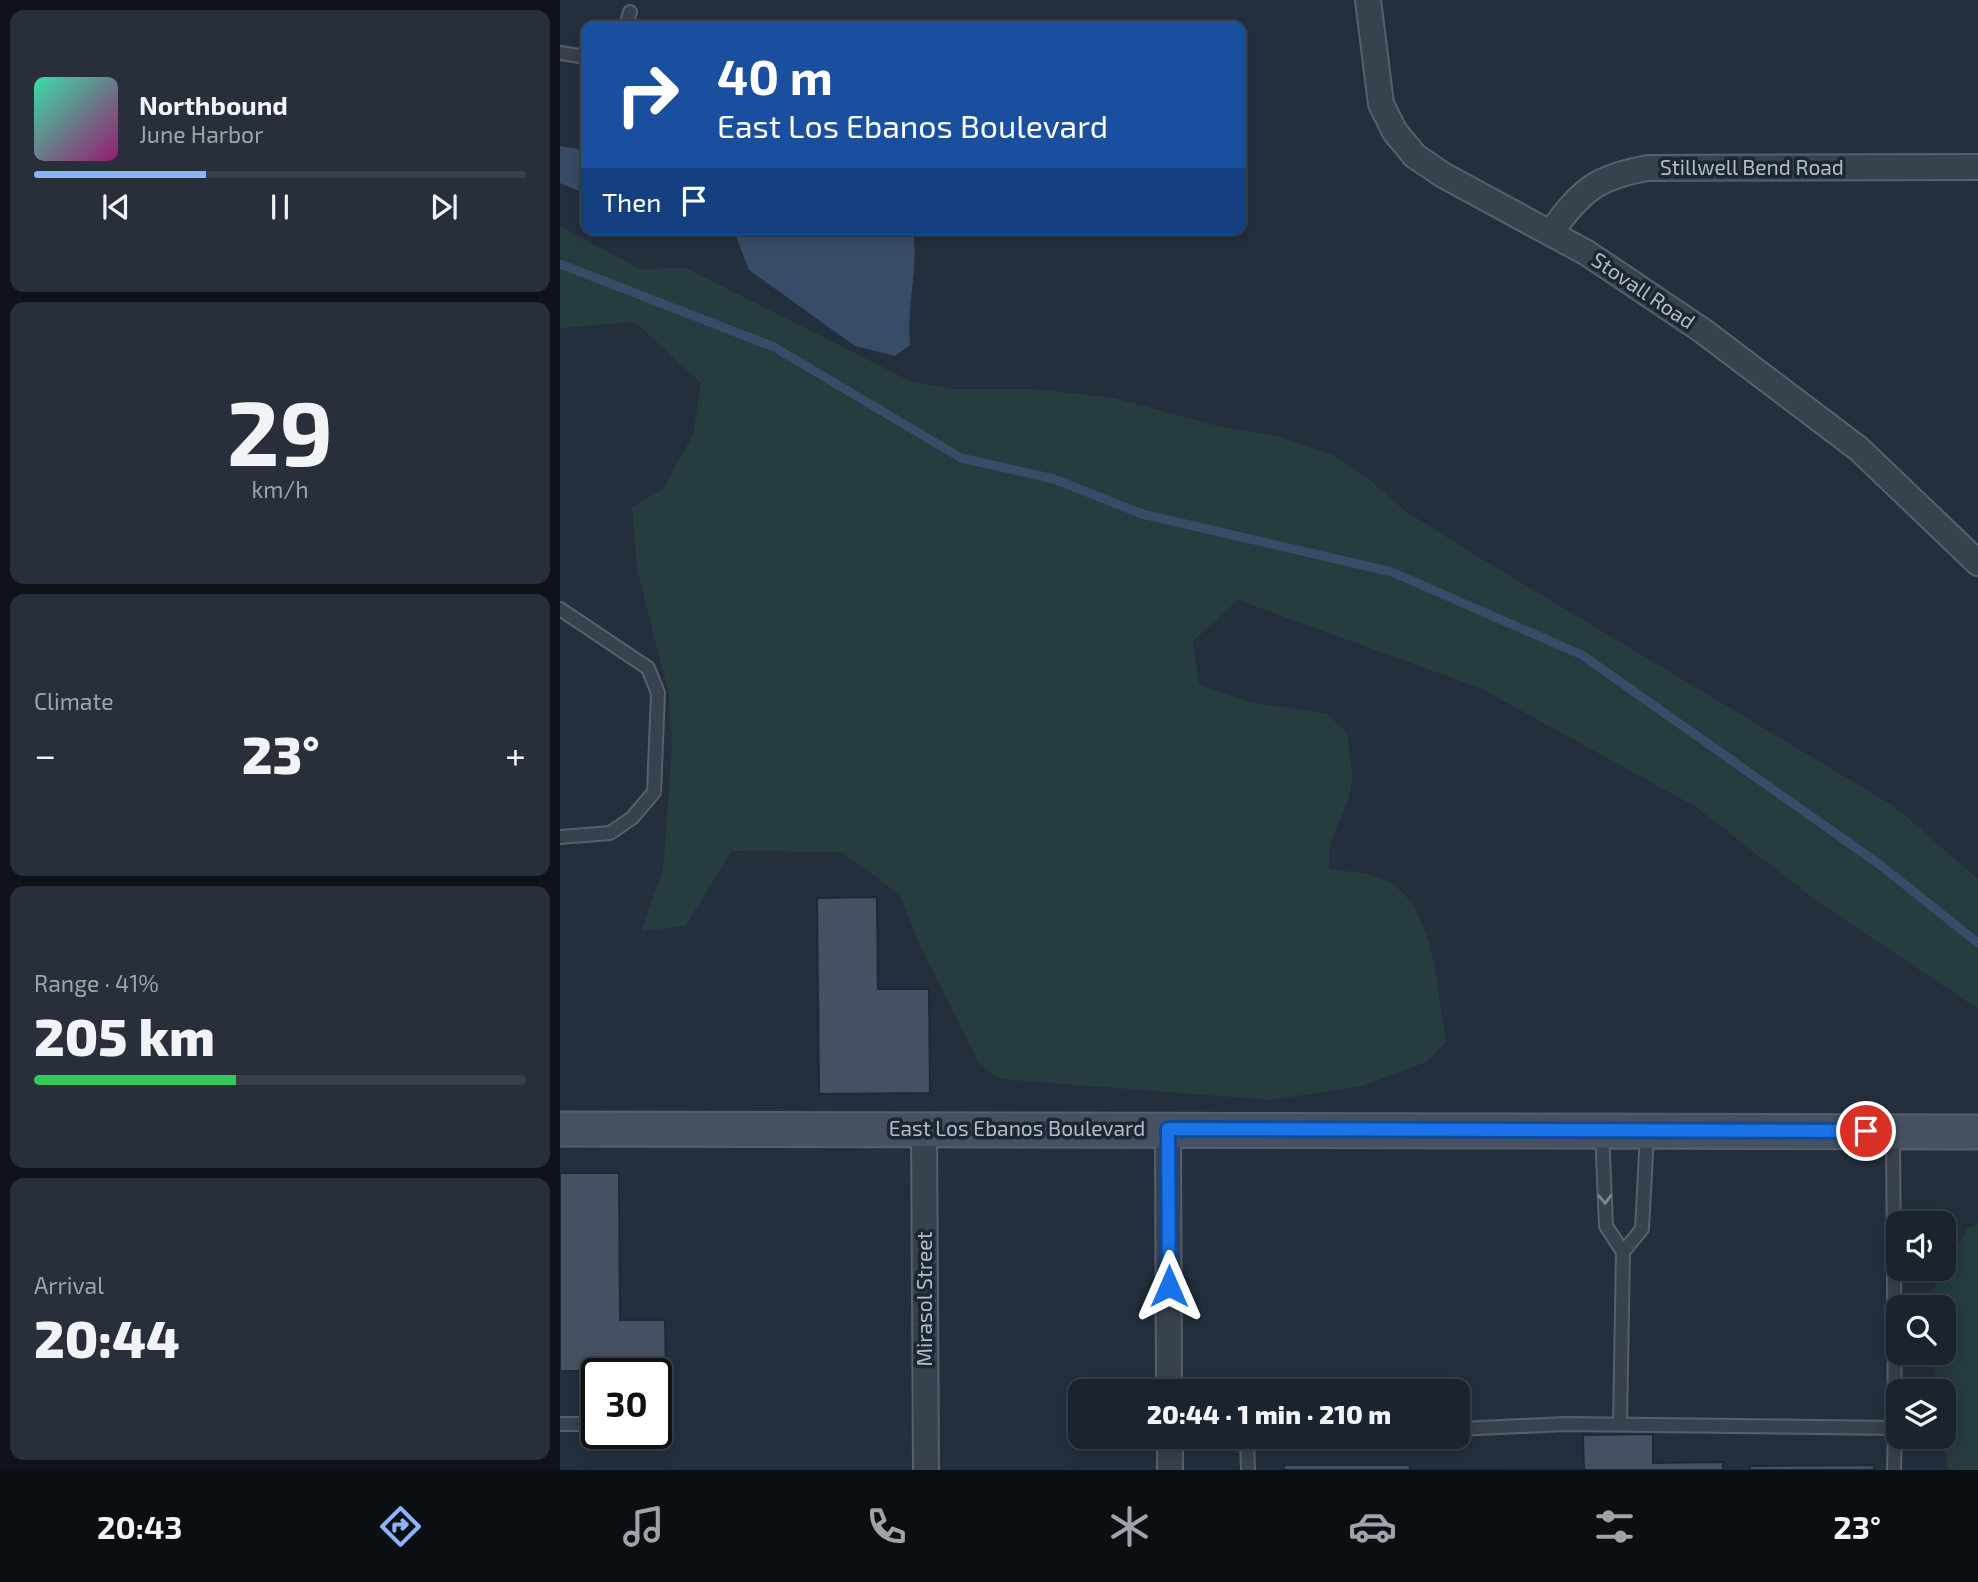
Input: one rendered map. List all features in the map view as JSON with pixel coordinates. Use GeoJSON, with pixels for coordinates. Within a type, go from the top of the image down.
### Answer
{"type":"FeatureCollection","features":[{"type":"Feature","properties":{"kind":"street","name":"Stovall Road"},"geometry":{"type":"LineString","coordinates":[[1368,0],[1381,104],[1395,132],[1415,156],[1443,175],[1551,232],[1703,331],[1859,449],[1978,563]]}},
{"type":"Feature","properties":{"kind":"street","name":"Stillwell Bend Road"},"geometry":{"type":"LineString","coordinates":[[1551,232],[1576,198],[1595,183],[1619,173],[1648,168],[1978,167]]}},
{"type":"Feature","properties":{"kind":"street","name":"Mirasol Street"},"geometry":{"type":"LineString","coordinates":[[923,1128],[926,1470]]}},
{"type":"Feature","properties":{"kind":"street","name":"East Los Ebanos Boulevard"},"geometry":{"type":"LineString","coordinates":[[560,1129],[1978,1132]]}},
{"type":"Feature","properties":{"kind":"street"},"geometry":{"type":"LineString","coordinates":[[1168,1129],[1170,1379]]}},
{"type":"Feature","properties":{"kind":"street"},"geometry":{"type":"LineString","coordinates":[[1170,1449],[1170,1470]]}},
{"type":"Feature","properties":{"kind":"lane"},"geometry":{"type":"LineString","coordinates":[[627,21],[629,12]]}},
{"type":"Feature","properties":{"kind":"lane"},"geometry":{"type":"LineString","coordinates":[[560,53],[581,56]]}},
{"type":"Feature","properties":{"kind":"lane"},"geometry":{"type":"LineString","coordinates":[[560,609],[648,668],[658,693],[653,792],[632,818],[610,833],[560,837]]}},
{"type":"Feature","properties":{"kind":"lane"},"geometry":{"type":"LineString","coordinates":[[1602,1131],[1606,1226],[1623,1252],[1620,1424]]}},
{"type":"Feature","properties":{"kind":"lane"},"geometry":{"type":"LineString","coordinates":[[1623,1252],[1642,1229],[1647,1131]]}},
{"type":"Feature","properties":{"kind":"lane"},"geometry":{"type":"LineString","coordinates":[[1893,1132],[1895,1379]]}},
{"type":"Feature","properties":{"kind":"lane"},"geometry":{"type":"LineString","coordinates":[[560,1424],[581,1424]]}},
{"type":"Feature","properties":{"kind":"lane"},"geometry":{"type":"LineString","coordinates":[[1470,1429],[1620,1424],[1886,1428]]}},
{"type":"Feature","properties":{"kind":"lane"},"geometry":{"type":"LineString","coordinates":[[1247,1449],[1248,1470]]}},
{"type":"Feature","properties":{"kind":"lane"},"geometry":{"type":"LineString","coordinates":[[1894,1449],[1894,1470]]}},
{"type":"Feature","properties":{"kind":"green space"},"geometry":{"type":"Polygon","coordinates":[[[560,226],[640,269],[686,268],[910,381],[950,389],[1034,389],[1114,398],[1222,427],[1278,436],[1335,456],[1367,478],[1404,510],[1475,555],[1895,807],[1978,879],[1978,1009],[1818,902],[1696,807],[1480,688],[1238,600],[1193,641],[1199,685],[1250,702],[1327,714],[1347,733],[1352,778],[1347,802],[1331,846],[1330,869],[1361,873],[1385,880],[1407,897],[1418,914],[1432,955],[1446,1042],[1426,1062],[1362,1086],[1271,1100],[1001,1079],[979,1063],[920,946],[900,895],[842,852],[732,851],[685,926],[641,931],[663,870],[672,747],[669,695],[637,568],[632,507],[663,489],[693,435],[701,383],[635,322],[560,328],[560,226]]]}},
{"type":"Feature","properties":{"kind":"green space"},"geometry":{"type":"Polygon","coordinates":[[[1978,1223],[1978,1470],[1948,1470],[1945,1449],[1956,1449],[1956,1379],[1936,1379],[1934,1365],[1956,1365],[1956,1295],[1930,1295],[1938,1281],[1956,1281],[1956,1248],[1967,1229],[1978,1223]]]}},
{"type":"Feature","properties":{"kind":"water"},"geometry":{"type":"Polygon","coordinates":[[[560,146],[581,149],[581,192],[560,183],[560,146]]]}},
{"type":"Feature","properties":{"kind":"water"},"geometry":{"type":"Polygon","coordinates":[[[735,235],[913,235],[915,258],[910,345],[895,356],[855,346],[749,270],[735,235]]]}},
{"type":"Feature","properties":{"kind":"building"},"geometry":{"type":"Polygon","coordinates":[[[877,897],[878,989],[929,989],[930,1093],[819,1094],[817,898],[877,897]]]}},
{"type":"Feature","properties":{"kind":"building"},"geometry":{"type":"Polygon","coordinates":[[[560,1173],[619,1173],[620,1320],[665,1320],[666,1358],[581,1358],[581,1371],[560,1371],[560,1173]]]}},
{"type":"Feature","properties":{"kind":"building"},"geometry":{"type":"Polygon","coordinates":[[[1653,1434],[1653,1463],[1723,1462],[1723,1470],[1410,1470],[1584,1469],[1583,1435],[1653,1434]]]}},
{"type":"Feature","properties":{"kind":"building"},"geometry":{"type":"Polygon","coordinates":[[[1284,1465],[1410,1465],[1410,1470],[1284,1470],[1284,1465]]]}},
{"type":"Feature","properties":{"kind":"building"},"geometry":{"type":"Polygon","coordinates":[[[1874,1465],[1874,1470],[1750,1470],[1750,1466],[1874,1465]]]}},
{"type":"Feature","properties":{"kind":"waterway"},"geometry":{"type":"LineString","coordinates":[[560,264],[774,347],[961,458],[1054,479],[1142,514],[1392,572],[1582,655],[1879,864],[1978,943]]}},
{"type":"Feature","properties":{"kind":"route"},"geometry":{"type":"LineString","coordinates":[[1169,1286],[1168,1129],[1866,1131]]}}]}
